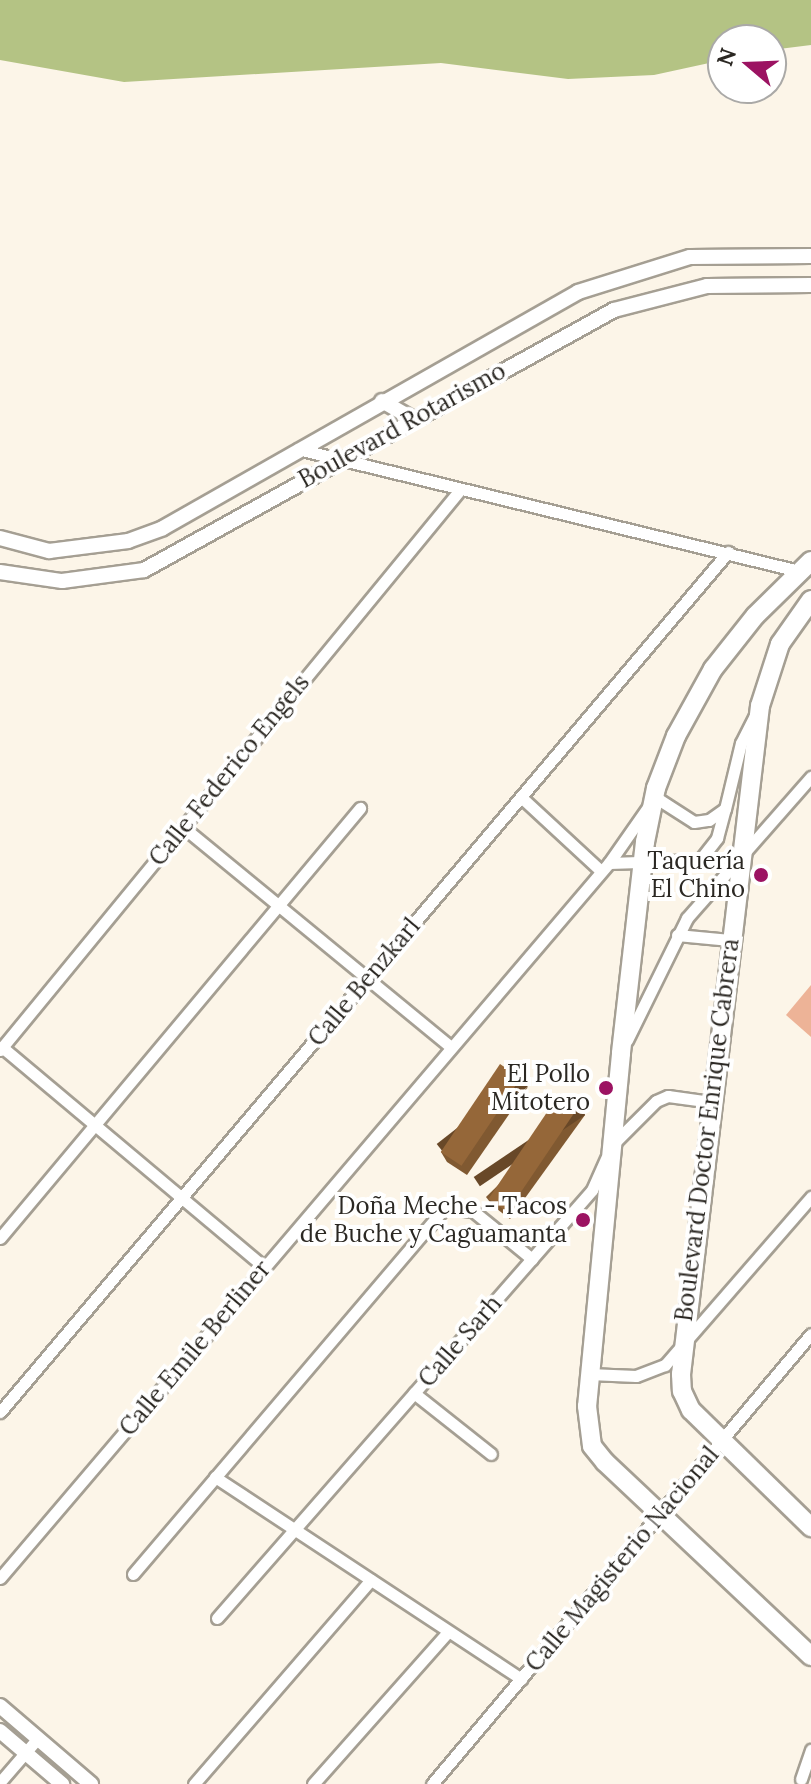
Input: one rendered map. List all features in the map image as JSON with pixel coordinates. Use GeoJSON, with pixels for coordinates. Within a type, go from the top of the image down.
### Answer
{"type":"FeatureCollection","features":[{"type":"Feature","properties":{"kind":"main road"},"geometry":{"type":"LineString","coordinates":[[805,566],[713,669],[676,736],[655,797],[643,862],[621,1054],[589,1374],[587,1427],[592,1446],[658,1515],[811,1656]]}},
{"type":"Feature","properties":{"kind":"main road","name":"Boulevard Doctor Enrique Cabrera"},"geometry":{"type":"LineString","coordinates":[[810,1525],[691,1410],[682,1391],[682,1347],[760,706],[780,644],[811,600]]}},
{"type":"Feature","properties":{"kind":"street","name":"Boulevard Rotarismo"},"geometry":{"type":"LineString","coordinates":[[0,538],[49,551],[128,541],[163,528],[297,449],[578,292],[616,277],[690,257],[811,256]]}},
{"type":"Feature","properties":{"kind":"street","name":"Boulevard Rotarismo"},"geometry":{"type":"LineString","coordinates":[[0,572],[62,581],[144,570],[586,322],[644,298],[742,282],[811,285]]}},
{"type":"Feature","properties":{"kind":"street"},"geometry":{"type":"LineString","coordinates":[[382,401],[412,418]]}},
{"type":"Feature","properties":{"kind":"street"},"geometry":{"type":"LineString","coordinates":[[297,449],[459,491],[728,552],[805,566]]}},
{"type":"Feature","properties":{"kind":"street","name":"Calle Federico Engels"},"geometry":{"type":"LineString","coordinates":[[1,1049],[459,491]]}},
{"type":"Feature","properties":{"kind":"street","name":"Calle Benzkarl"},"geometry":{"type":"LineString","coordinates":[[0,1412],[728,552]]}},
{"type":"Feature","properties":{"kind":"street"},"geometry":{"type":"LineString","coordinates":[[521,797],[605,867],[700,860],[711,850],[725,809],[741,743],[760,706]]}},
{"type":"Feature","properties":{"kind":"street"},"geometry":{"type":"LineString","coordinates":[[621,1054],[677,935],[811,777]]}},
{"type":"Feature","properties":{"kind":"street"},"geometry":{"type":"LineString","coordinates":[[655,797],[672,813],[694,822],[709,820],[725,809]]}},
{"type":"Feature","properties":{"kind":"street","name":"Calle Emile Berliner"},"geometry":{"type":"LineString","coordinates":[[0,1578],[605,867],[655,797]]}},
{"type":"Feature","properties":{"kind":"street"},"geometry":{"type":"LineString","coordinates":[[0,1238],[360,808]]}},
{"type":"Feature","properties":{"kind":"street"},"geometry":{"type":"LineString","coordinates":[[183,827],[280,903],[451,1047]]}},
{"type":"Feature","properties":{"kind":"street"},"geometry":{"type":"LineString","coordinates":[[677,935],[730,940]]}},
{"type":"Feature","properties":{"kind":"street"},"geometry":{"type":"LineString","coordinates":[[1,1049],[264,1267]]}},
{"type":"Feature","properties":{"kind":"street","name":"Calle Sarh"},"geometry":{"type":"LineString","coordinates":[[217,1618],[592,1190],[611,1147],[656,1101],[668,1096],[711,1102]]}},
{"type":"Feature","properties":{"kind":"street"},"geometry":{"type":"LineString","coordinates":[[589,1374],[652,1372],[682,1347],[811,1197]]}},
{"type":"Feature","properties":{"kind":"street"},"geometry":{"type":"LineString","coordinates":[[133,1574],[445,1208],[473,1211],[532,1259]]}},
{"type":"Feature","properties":{"kind":"street","name":"Calle Magisterio Nacional"},"geometry":{"type":"LineString","coordinates":[[432,1784],[811,1334]]}},
{"type":"Feature","properties":{"kind":"street"},"geometry":{"type":"LineString","coordinates":[[414,1393],[491,1454]]}},
{"type":"Feature","properties":{"kind":"street"},"geometry":{"type":"LineString","coordinates":[[215,1477],[521,1679]]}},
{"type":"Feature","properties":{"kind":"street"},"geometry":{"type":"LineString","coordinates":[[194,1784],[371,1580]]}},
{"type":"Feature","properties":{"kind":"street"},"geometry":{"type":"LineString","coordinates":[[313,1784],[448,1632]]}},
{"type":"Feature","properties":{"kind":"street"},"geometry":{"type":"LineString","coordinates":[[0,1706],[91,1784]]}},
{"type":"Feature","properties":{"kind":"street"},"geometry":{"type":"LineString","coordinates":[[0,1731],[62,1784]]}},
{"type":"Feature","properties":{"kind":"street"},"geometry":{"type":"LineString","coordinates":[[0,1782],[38,1738]]}},
{"type":"Feature","properties":{"kind":"street"},"geometry":{"type":"LineString","coordinates":[[801,1779],[811,1750]]}},
{"type":"Feature","properties":{"kind":"shaded area"},"geometry":{"type":"Polygon","coordinates":[[[0,0],[811,0],[811,45],[787,48],[787,24],[707,24],[707,63],[654,75],[568,79],[441,63],[124,82],[0,60],[0,0]]]}},
{"type":"Feature","properties":{"kind":"shaded area"},"geometry":{"type":"Polygon","coordinates":[[[811,985],[811,1037],[786,1015],[811,985]]]}},
{"type":"Feature","properties":{"kind":"building"},"geometry":{"type":"Polygon","coordinates":[[[500,1064],[521,1078],[461,1166],[441,1152],[500,1064]]]}},
{"type":"Feature","properties":{"kind":"building"},"geometry":{"type":"Polygon","coordinates":[[[560,1093],[579,1106],[507,1212],[488,1199],[560,1093]]]}},
{"type":"Feature","properties":{"kind":"place","name":"Taquería El Chino"},"geometry":{"type":"Point","coordinates":[761,875]}},
{"type":"Feature","properties":{"kind":"place","name":"El Pollo Mitotero"},"geometry":{"type":"Point","coordinates":[606,1088]}},
{"type":"Feature","properties":{"kind":"place","name":"Doña Meche - Tacos de Buche y Caguamanta"},"geometry":{"type":"Point","coordinates":[583,1220]}}]}
